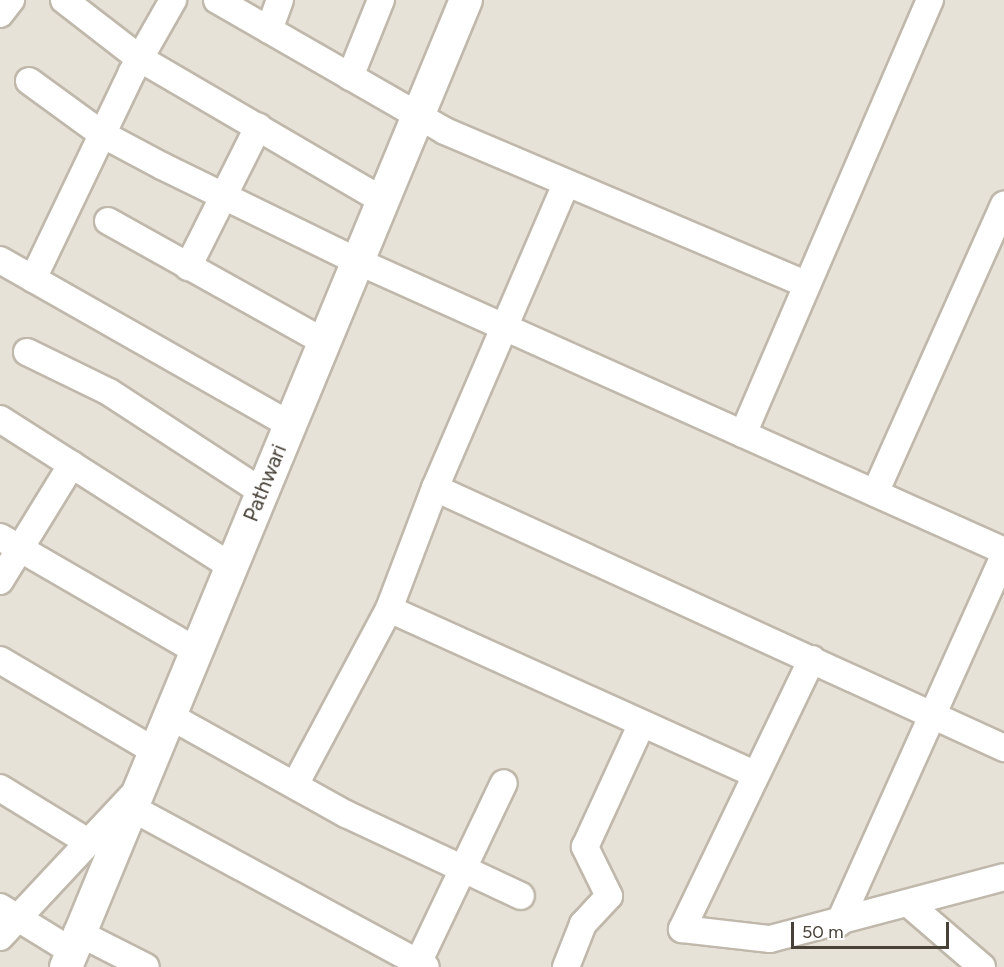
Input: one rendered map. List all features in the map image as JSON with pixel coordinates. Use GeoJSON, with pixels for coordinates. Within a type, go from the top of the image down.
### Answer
{"type":"FeatureCollection","features":[{"type":"Feature","properties":{"kind":"street"},"geometry":{"type":"LineString","coordinates":[[0,14],[11,0]]}},
{"type":"Feature","properties":{"kind":"street"},"geometry":{"type":"LineString","coordinates":[[64,0],[140,58],[382,200]]}},
{"type":"Feature","properties":{"kind":"street"},"geometry":{"type":"LineString","coordinates":[[33,279],[140,58],[173,0]]}},
{"type":"Feature","properties":{"kind":"street"},"geometry":{"type":"LineString","coordinates":[[217,0],[417,116],[565,186],[807,285]]}},
{"type":"Feature","properties":{"kind":"street"},"geometry":{"type":"LineString","coordinates":[[269,30],[280,0]]}},
{"type":"Feature","properties":{"kind":"street"},"geometry":{"type":"LineString","coordinates":[[350,77],[381,0]]}},
{"type":"Feature","properties":{"kind":"street","name":"Pathwari"},"geometry":{"type":"LineString","coordinates":[[71,950],[151,749],[168,715],[231,566],[465,0]]}},
{"type":"Feature","properties":{"kind":"street"},"geometry":{"type":"LineString","coordinates":[[743,434],[930,0]]}},
{"type":"Feature","properties":{"kind":"street"},"geometry":{"type":"LineString","coordinates":[[29,81],[102,134],[357,261],[1004,553],[930,713],[839,923]]}},
{"type":"Feature","properties":{"kind":"street"},"geometry":{"type":"LineString","coordinates":[[188,267],[258,127]]}},
{"type":"Feature","properties":{"kind":"street"},"geometry":{"type":"LineString","coordinates":[[295,785],[389,609],[435,488],[507,328],[565,186]]}},
{"type":"Feature","properties":{"kind":"street"},"geometry":{"type":"LineString","coordinates":[[875,493],[1004,205]]}},
{"type":"Feature","properties":{"kind":"street"},"geometry":{"type":"LineString","coordinates":[[108,221],[323,342]]}},
{"type":"Feature","properties":{"kind":"street"},"geometry":{"type":"LineString","coordinates":[[0,260],[289,423]]}},
{"type":"Feature","properties":{"kind":"street"},"geometry":{"type":"LineString","coordinates":[[27,352],[109,392],[261,491]]}},
{"type":"Feature","properties":{"kind":"street"},"geometry":{"type":"LineString","coordinates":[[0,419],[231,566]]}},
{"type":"Feature","properties":{"kind":"street"},"geometry":{"type":"LineString","coordinates":[[0,581],[11,543],[72,464]]}},
{"type":"Feature","properties":{"kind":"street"},"geometry":{"type":"LineString","coordinates":[[435,488],[1004,748]]}},
{"type":"Feature","properties":{"kind":"street"},"geometry":{"type":"LineString","coordinates":[[11,543],[195,650]]}},
{"type":"Feature","properties":{"kind":"street"},"geometry":{"type":"LineString","coordinates":[[389,609],[754,774]]}},
{"type":"Feature","properties":{"kind":"street"},"geometry":{"type":"LineString","coordinates":[[812,659],[754,774],[682,929],[770,939],[910,905],[1004,877]]}},
{"type":"Feature","properties":{"kind":"street"},"geometry":{"type":"LineString","coordinates":[[0,660],[151,749]]}},
{"type":"Feature","properties":{"kind":"street"},"geometry":{"type":"LineString","coordinates":[[168,715],[295,785],[521,896]]}},
{"type":"Feature","properties":{"kind":"street"},"geometry":{"type":"LineString","coordinates":[[566,967],[583,924],[609,896],[585,847],[642,723]]}},
{"type":"Feature","properties":{"kind":"street"},"geometry":{"type":"LineString","coordinates":[[0,937],[9,912],[133,799],[422,965],[463,869],[504,783]]}},
{"type":"Feature","properties":{"kind":"street"},"geometry":{"type":"LineString","coordinates":[[0,788],[88,842]]}},
{"type":"Feature","properties":{"kind":"street"},"geometry":{"type":"LineString","coordinates":[[910,905],[982,967]]}},
{"type":"Feature","properties":{"kind":"street"},"geometry":{"type":"LineString","coordinates":[[9,912],[71,950],[135,964]]}},
{"type":"Feature","properties":{"kind":"shaded area"},"geometry":{"type":"Polygon","coordinates":[[[0,0],[1004,0],[1004,967],[0,967],[0,0]]]}}]}
